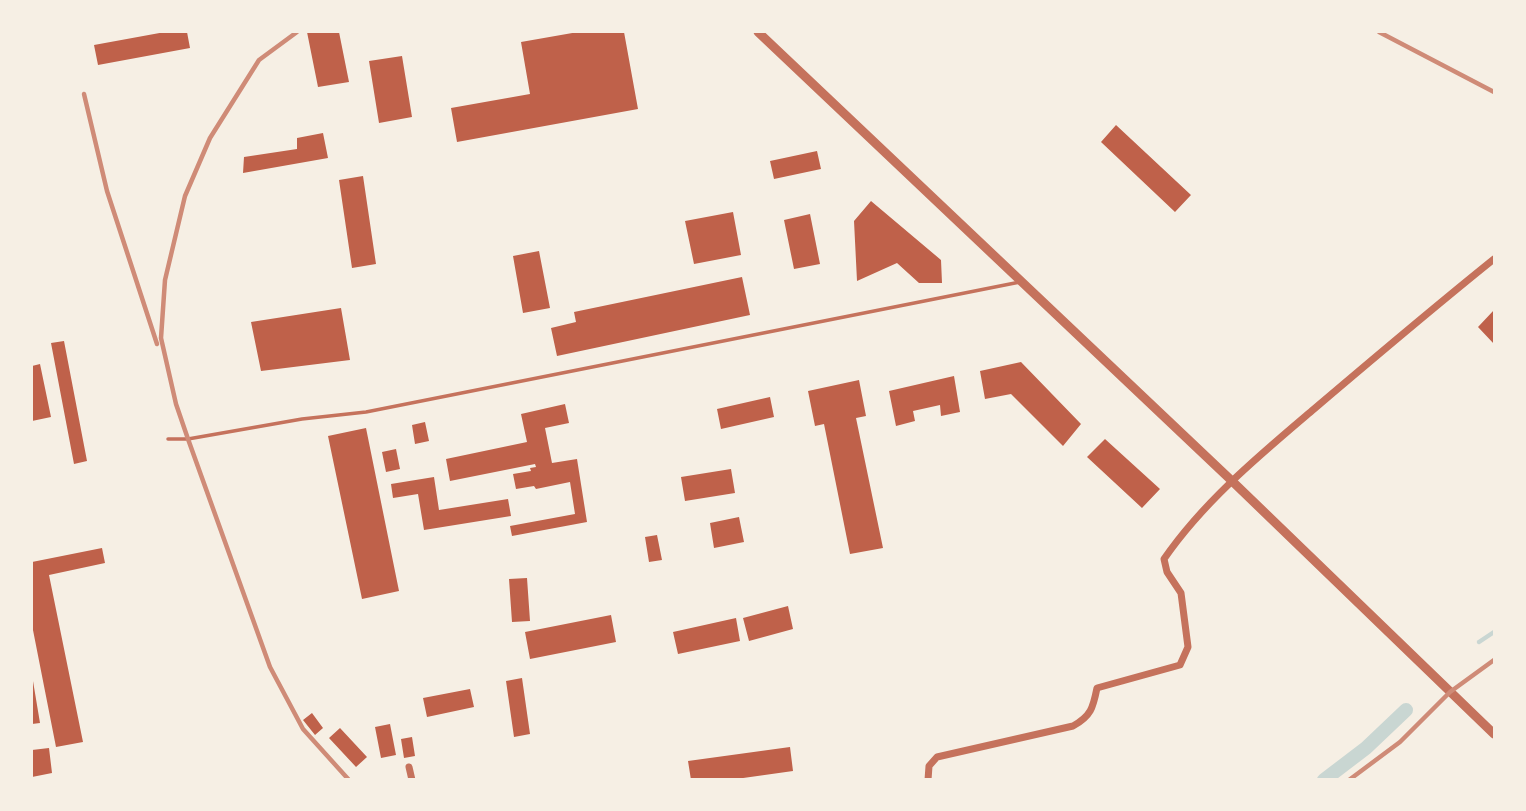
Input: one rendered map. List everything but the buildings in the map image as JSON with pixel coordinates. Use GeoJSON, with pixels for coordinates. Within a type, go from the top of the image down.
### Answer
{"type":"FeatureCollection","features":[{"type":"Feature","properties":{"kind":"street"},"geometry":{"type":"LineString","coordinates":[[758,32],[1232,481],[1494,734]]}},
{"type":"Feature","properties":{"kind":"street"},"geometry":{"type":"LineString","coordinates":[[928,779],[929,766],[937,757],[1073,726],[1087,719],[1097,688],[1180,665],[1188,647],[1181,593],[1167,572],[1164,559],[1178,539],[1232,481],[1418,320],[1494,259]]}},
{"type":"Feature","properties":{"kind":"street"},"geometry":{"type":"LineString","coordinates":[[409,767],[412,779]]}},
{"type":"Feature","properties":{"kind":"lane"},"geometry":{"type":"LineString","coordinates":[[168,439],[188,439],[302,419],[366,412],[1022,282]]}},
{"type":"Feature","properties":{"kind":"waterway"},"geometry":{"type":"LineString","coordinates":[[1479,642],[1494,632]]}},
{"type":"Feature","properties":{"kind":"waterway"},"geometry":{"type":"LineString","coordinates":[[1324,780],[1366,748],[1406,710]]}},
{"type":"Feature","properties":{"kind":"railway"},"geometry":{"type":"LineString","coordinates":[[297,32],[259,60],[210,138],[185,196],[165,280],[161,338],[176,404],[270,667],[303,729],[349,780]]}},
{"type":"Feature","properties":{"kind":"railway"},"geometry":{"type":"LineString","coordinates":[[1379,32],[1494,92]]}},
{"type":"Feature","properties":{"kind":"railway"},"geometry":{"type":"LineString","coordinates":[[84,94],[107,191],[157,344]]}},
{"type":"Feature","properties":{"kind":"railway"},"geometry":{"type":"LineString","coordinates":[[1349,780],[1400,742],[1450,692],[1494,660]]}}]}
